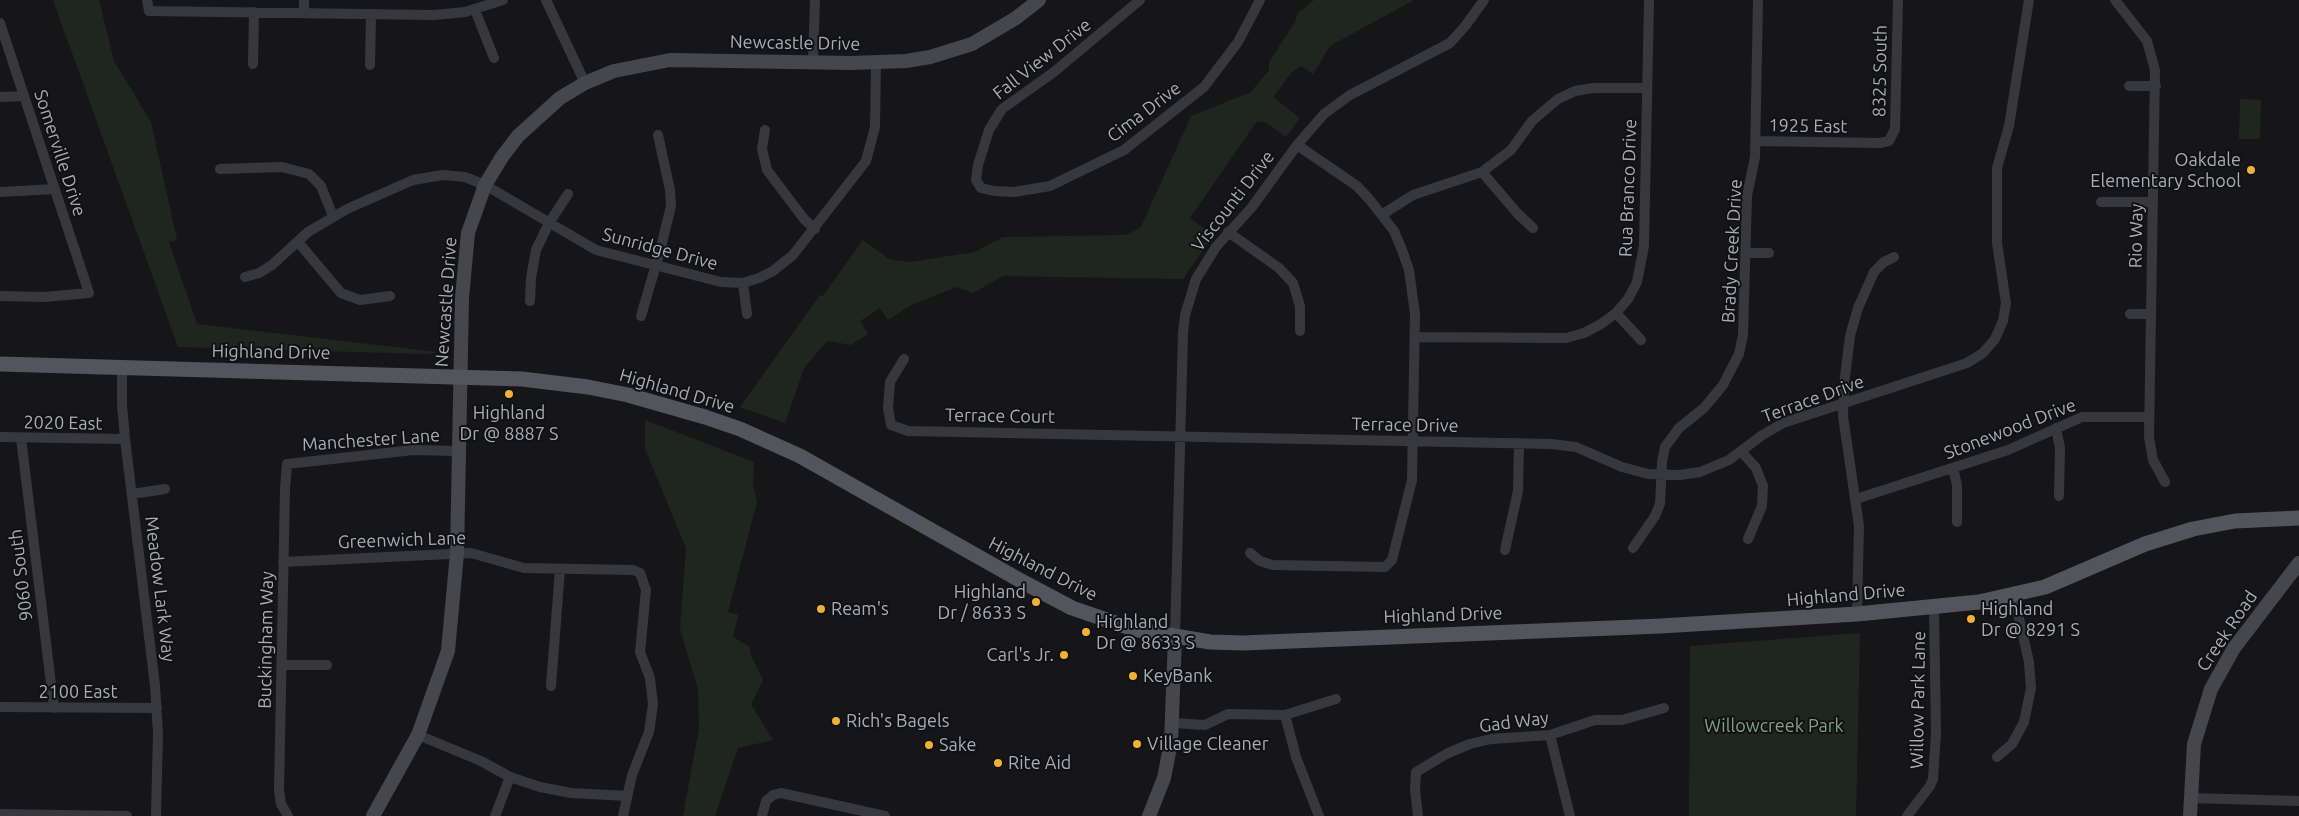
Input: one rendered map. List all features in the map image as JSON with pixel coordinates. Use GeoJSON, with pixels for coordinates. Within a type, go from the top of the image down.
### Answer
{"type":"FeatureCollection","features":[{"type":"Feature","properties":{"kind":"main road","name":"Highland Drive"},"geometry":{"type":"LineString","coordinates":[[0,364],[522,378],[588,387],[667,404],[740,429],[800,456],[1056,601],[1118,625],[1175,638],[1210,642],[1242,643],[1570,630],[1857,614],[1934,606],[2014,596],[2045,587],[2145,544],[2193,528],[2235,521],[2299,518]]}},
{"type":"Feature","properties":{"kind":"street"},"geometry":{"type":"LineString","coordinates":[[147,0],[149,11],[371,14],[451,14],[475,10],[503,0]]}},
{"type":"Feature","properties":{"kind":"street"},"geometry":{"type":"LineString","coordinates":[[304,0],[304,13]]}},
{"type":"Feature","properties":{"kind":"street"},"geometry":{"type":"LineString","coordinates":[[546,0],[585,83]]}},
{"type":"Feature","properties":{"kind":"street"},"geometry":{"type":"LineString","coordinates":[[813,61],[814,0]]}},
{"type":"Feature","properties":{"kind":"street","name":"Newcastle Drive"},"geometry":{"type":"LineString","coordinates":[[373,816],[418,735],[448,651],[457,553],[462,298],[467,241],[485,184],[502,157],[528,125],[560,98],[585,83],[614,71],[670,60],[876,63],[930,57],[966,46],[997,31],[1039,0]]}},
{"type":"Feature","properties":{"kind":"street","name":"Fall View Drive"},"geometry":{"type":"LineString","coordinates":[[978,184],[978,165],[989,130],[1002,108],[1054,72],[1140,0]]}},
{"type":"Feature","properties":{"kind":"street","name":"Cima Drive"},"geometry":{"type":"LineString","coordinates":[[978,184],[994,191],[1034,189],[1062,180],[1124,150],[1204,87],[1238,42],[1250,23],[1260,0]]}},
{"type":"Feature","properties":{"kind":"street","name":"Viscounti Drive"},"geometry":{"type":"LineString","coordinates":[[1175,638],[1185,314],[1196,279],[1205,262],[1228,232],[1252,207],[1297,145],[1319,120],[1337,104],[1450,43],[1484,0]]}},
{"type":"Feature","properties":{"kind":"street","name":"Rua Branco Drive"},"geometry":{"type":"LineString","coordinates":[[1416,337],[1566,338],[1584,333],[1616,313],[1632,290],[1642,264],[1644,246],[1649,0]]}},
{"type":"Feature","properties":{"kind":"street","name":"Brady Creek Drive"},"geometry":{"type":"LineString","coordinates":[[1633,548],[1655,516],[1660,504],[1665,447],[1671,436],[1715,396],[1732,371],[1739,354],[1745,319],[1747,196],[1754,166],[1758,0]]}},
{"type":"Feature","properties":{"kind":"street","name":"8325 South"},"geometry":{"type":"LineString","coordinates":[[1889,141],[1895,129],[1898,0]]}},
{"type":"Feature","properties":{"kind":"street","name":"Terrace Drive"},"geometry":{"type":"LineString","coordinates":[[1180,437],[1519,443],[1576,447],[1633,471],[1661,476],[1700,472],[1722,464],[1772,429],[1967,363],[1983,353],[2000,330],[2006,303],[1997,243],[1997,168],[2009,126],[2029,0]]}},
{"type":"Feature","properties":{"kind":"street","name":"Rio Way"},"geometry":{"type":"LineString","coordinates":[[2114,0],[2147,41],[2153,57],[2156,86],[2149,417],[2150,451],[2159,473],[2166,482]]}},
{"type":"Feature","properties":{"kind":"street"},"geometry":{"type":"LineString","coordinates":[[475,10],[494,58]]}},
{"type":"Feature","properties":{"kind":"street"},"geometry":{"type":"LineString","coordinates":[[252,64],[254,12]]}},
{"type":"Feature","properties":{"kind":"street"},"geometry":{"type":"LineString","coordinates":[[370,65],[371,14]]}},
{"type":"Feature","properties":{"kind":"street","name":"Somerville Drive"},"geometry":{"type":"LineString","coordinates":[[0,23],[89,293],[44,297],[0,296]]}},
{"type":"Feature","properties":{"kind":"street","name":"Sunridge Drive"},"geometry":{"type":"LineString","coordinates":[[246,277],[259,273],[272,265],[308,232],[333,216],[423,177],[458,176],[485,184],[596,250],[705,279],[743,283],[759,278],[786,262],[815,228],[866,161],[875,128],[876,63]]}},
{"type":"Feature","properties":{"kind":"street"},"geometry":{"type":"LineString","coordinates":[[2129,86],[2156,86]]}},
{"type":"Feature","properties":{"kind":"street"},"geometry":{"type":"LineString","coordinates":[[1383,214],[1413,195],[1482,172],[1511,150],[1532,121],[1558,99],[1575,91],[1592,88],[1647,88]]}},
{"type":"Feature","properties":{"kind":"street"},"geometry":{"type":"LineString","coordinates":[[0,97],[24,96]]}},
{"type":"Feature","properties":{"kind":"street"},"geometry":{"type":"LineString","coordinates":[[765,130],[762,149],[767,170],[804,219],[815,228]]}},
{"type":"Feature","properties":{"kind":"street"},"geometry":{"type":"LineString","coordinates":[[641,316],[656,267],[669,215],[671,198],[658,135]]}},
{"type":"Feature","properties":{"kind":"street","name":"1925 East"},"geometry":{"type":"LineString","coordinates":[[1755,141],[1880,143],[1889,141]]}},
{"type":"Feature","properties":{"kind":"street"},"geometry":{"type":"LineString","coordinates":[[1250,553],[1260,561],[1273,565],[1385,567],[1392,560],[1409,493],[1413,467],[1415,314],[1408,270],[1394,231],[1383,214],[1356,186],[1297,145]]}},
{"type":"Feature","properties":{"kind":"street"},"geometry":{"type":"LineString","coordinates":[[220,169],[282,167],[310,174],[321,186],[333,216]]}},
{"type":"Feature","properties":{"kind":"street"},"geometry":{"type":"LineString","coordinates":[[1482,172],[1518,214],[1533,228]]}},
{"type":"Feature","properties":{"kind":"street"},"geometry":{"type":"LineString","coordinates":[[0,192],[55,189]]}},
{"type":"Feature","properties":{"kind":"street"},"geometry":{"type":"LineString","coordinates":[[530,301],[533,264],[549,223],[568,194]]}},
{"type":"Feature","properties":{"kind":"street"},"geometry":{"type":"LineString","coordinates":[[2102,202],[2153,202]]}},
{"type":"Feature","properties":{"kind":"street"},"geometry":{"type":"LineString","coordinates":[[1228,232],[1279,268],[1293,283],[1300,306],[1300,331]]}},
{"type":"Feature","properties":{"kind":"street"},"geometry":{"type":"LineString","coordinates":[[298,242],[340,294],[360,300],[390,296]]}},
{"type":"Feature","properties":{"kind":"street"},"geometry":{"type":"LineString","coordinates":[[1746,253],[1769,253]]}},
{"type":"Feature","properties":{"kind":"street"},"geometry":{"type":"LineString","coordinates":[[1857,614],[1859,526],[1843,404],[1854,321],[1874,272],[1884,262],[1894,257]]}},
{"type":"Feature","properties":{"kind":"street"},"geometry":{"type":"LineString","coordinates":[[743,283],[747,314]]}},
{"type":"Feature","properties":{"kind":"street"},"geometry":{"type":"LineString","coordinates":[[1616,313],[1641,340]]}},
{"type":"Feature","properties":{"kind":"street"},"geometry":{"type":"LineString","coordinates":[[2130,314],[2151,314]]}},
{"type":"Feature","properties":{"kind":"street","name":"Terrace Court"},"geometry":{"type":"LineString","coordinates":[[904,359],[894,372],[888,391],[891,425],[899,429],[1180,437]]}},
{"type":"Feature","properties":{"kind":"street","name":"Meadow Lark Way"},"geometry":{"type":"LineString","coordinates":[[122,367],[125,439],[157,708],[156,816]]}},
{"type":"Feature","properties":{"kind":"street","name":"Stonewood Drive"},"geometry":{"type":"LineString","coordinates":[[1856,499],[2015,448],[2082,417],[2149,417]]}},
{"type":"Feature","properties":{"kind":"street"},"geometry":{"type":"LineString","coordinates":[[2056,428],[2060,448],[2059,496]]}},
{"type":"Feature","properties":{"kind":"street","name":"2020 East"},"geometry":{"type":"LineString","coordinates":[[0,437],[125,439]]}},
{"type":"Feature","properties":{"kind":"street","name":"9060 South"},"geometry":{"type":"LineString","coordinates":[[21,438],[54,708]]}},
{"type":"Feature","properties":{"kind":"street"},"geometry":{"type":"LineString","coordinates":[[1505,550],[1518,491],[1519,443]]}},
{"type":"Feature","properties":{"kind":"street","name":"Manchester Lane"},"geometry":{"type":"LineString","coordinates":[[287,464],[413,450],[458,451]]}},
{"type":"Feature","properties":{"kind":"street"},"geometry":{"type":"LineString","coordinates":[[1741,451],[1761,477],[1763,486],[1762,506],[1748,539]]}},
{"type":"Feature","properties":{"kind":"street","name":"Buckingham Way"},"geometry":{"type":"LineString","coordinates":[[287,464],[283,562],[279,790],[281,804],[288,816]]}},
{"type":"Feature","properties":{"kind":"street"},"geometry":{"type":"LineString","coordinates":[[1953,468],[1958,485],[1957,522]]}},
{"type":"Feature","properties":{"kind":"street"},"geometry":{"type":"LineString","coordinates":[[132,494],[165,489]]}},
{"type":"Feature","properties":{"kind":"street","name":"Greenwich Lane"},"geometry":{"type":"LineString","coordinates":[[283,562],[457,553],[483,555],[524,568],[633,570],[640,573],[644,578],[646,590],[640,652],[650,678],[653,704],[649,732],[637,759],[627,796]]}},
{"type":"Feature","properties":{"kind":"street","name":"Creek Road"},"geometry":{"type":"LineString","coordinates":[[2190,816],[2194,744],[2211,689],[2234,648],[2299,563]]}},
{"type":"Feature","properties":{"kind":"street"},"geometry":{"type":"LineString","coordinates":[[552,686],[560,569]]}},
{"type":"Feature","properties":{"kind":"street"},"geometry":{"type":"LineString","coordinates":[[1997,758],[2012,744],[2024,722],[2031,688],[2029,662],[2014,596]]}},
{"type":"Feature","properties":{"kind":"street","name":"Willow Park Lane"},"geometry":{"type":"LineString","coordinates":[[1907,816],[1930,786],[1933,779],[1936,733],[1934,606]]}},
{"type":"Feature","properties":{"kind":"street"},"geometry":{"type":"LineString","coordinates":[[1149,816],[1168,763],[1173,724],[1175,638]]}},
{"type":"Feature","properties":{"kind":"street"},"geometry":{"type":"LineString","coordinates":[[281,665],[327,666]]}},
{"type":"Feature","properties":{"kind":"street"},"geometry":{"type":"LineString","coordinates":[[1173,724],[1205,725],[1228,714],[1285,714],[1336,699]]}},
{"type":"Feature","properties":{"kind":"street","name":"2100 East"},"geometry":{"type":"LineString","coordinates":[[0,707],[157,708]]}},
{"type":"Feature","properties":{"kind":"street","name":"Gad Way"},"geometry":{"type":"LineString","coordinates":[[1418,816],[1415,789],[1416,772],[1430,762],[1470,744],[1490,739],[1550,735],[1595,720],[1622,720],[1664,708]]}},
{"type":"Feature","properties":{"kind":"street"},"geometry":{"type":"LineString","coordinates":[[1285,714],[1294,751],[1319,816]]}},
{"type":"Feature","properties":{"kind":"street"},"geometry":{"type":"LineString","coordinates":[[418,735],[481,761],[510,777],[557,791],[627,796],[623,816]]}},
{"type":"Feature","properties":{"kind":"street"},"geometry":{"type":"LineString","coordinates":[[1550,735],[1570,816]]}},
{"type":"Feature","properties":{"kind":"street"},"geometry":{"type":"LineString","coordinates":[[495,816],[510,777]]}},
{"type":"Feature","properties":{"kind":"street"},"geometry":{"type":"LineString","coordinates":[[762,816],[766,801],[773,795],[789,793],[885,816]]}},
{"type":"Feature","properties":{"kind":"street"},"geometry":{"type":"LineString","coordinates":[[2190,798],[2299,801]]}},
{"type":"Feature","properties":{"kind":"street"},"geometry":{"type":"LineString","coordinates":[[0,814],[127,816]]}},
{"type":"Feature","properties":{"kind":"green space"},"geometry":{"type":"Polygon","coordinates":[[[53,0],[99,0],[114,61],[151,122],[177,240],[169,242],[197,324],[437,352],[429,354],[178,347],[53,0]]]}},
{"type":"Feature","properties":{"kind":"green space"},"geometry":{"type":"Polygon","coordinates":[[[1314,0],[1414,0],[1330,46],[1313,74],[1301,66],[1292,72],[1273,97],[1300,118],[1286,137],[1267,123],[1257,121],[1190,218],[1213,235],[1183,279],[1003,276],[973,293],[957,287],[913,304],[888,320],[880,308],[860,321],[868,334],[851,345],[827,341],[804,368],[785,423],[740,407],[820,295],[823,296],[863,240],[889,259],[910,262],[975,252],[1003,237],[1126,235],[1141,227],[1191,116],[1251,92],[1269,70],[1269,62],[1295,22],[1298,13],[1314,0]]]}},
{"type":"Feature","properties":{"kind":"green space"},"geometry":{"type":"Polygon","coordinates":[[[2240,99],[2261,100],[2260,139],[2239,139],[2240,99]]]}},
{"type":"Feature","properties":{"kind":"green space"},"geometry":{"type":"Polygon","coordinates":[[[645,420],[754,462],[753,484],[757,502],[728,612],[738,615],[733,637],[750,647],[750,653],[763,680],[751,704],[773,740],[738,748],[715,816],[683,816],[699,728],[698,689],[680,629],[686,548],[645,449],[645,420]]]}},
{"type":"Feature","properties":{"kind":"green space","name":"Willowcreek Park"},"geometry":{"type":"Polygon","coordinates":[[[1860,633],[1856,816],[1689,816],[1690,646],[1860,633]]]}},
{"type":"Feature","properties":{"kind":"place","name":"Oakdale Elementary School"},"geometry":{"type":"Point","coordinates":[2251,170]}},
{"type":"Feature","properties":{"kind":"place","name":"Highland Dr @ 8887 S"},"geometry":{"type":"Point","coordinates":[509,394]}},
{"type":"Feature","properties":{"kind":"place","name":"Highland Dr / 8633 S"},"geometry":{"type":"Point","coordinates":[1036,602]}},
{"type":"Feature","properties":{"kind":"place","name":"Ream's"},"geometry":{"type":"Point","coordinates":[821,609]}},
{"type":"Feature","properties":{"kind":"place","name":"Highland Dr @ 8291 S"},"geometry":{"type":"Point","coordinates":[1971,619]}},
{"type":"Feature","properties":{"kind":"place","name":"Highland Dr @ 8633 S"},"geometry":{"type":"Point","coordinates":[1086,632]}},
{"type":"Feature","properties":{"kind":"place","name":"Carl's Jr."},"geometry":{"type":"Point","coordinates":[1064,655]}},
{"type":"Feature","properties":{"kind":"place","name":"KeyBank"},"geometry":{"type":"Point","coordinates":[1133,676]}},
{"type":"Feature","properties":{"kind":"place","name":"Rich's Bagels"},"geometry":{"type":"Point","coordinates":[836,721]}},
{"type":"Feature","properties":{"kind":"place","name":"Village Cleaner"},"geometry":{"type":"Point","coordinates":[1137,744]}},
{"type":"Feature","properties":{"kind":"place","name":"Sake"},"geometry":{"type":"Point","coordinates":[929,745]}},
{"type":"Feature","properties":{"kind":"place","name":"Rite Aid"},"geometry":{"type":"Point","coordinates":[998,763]}}]}
